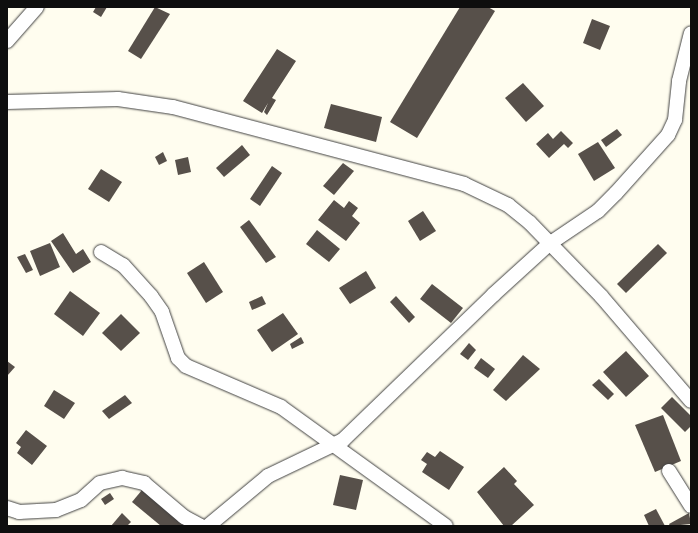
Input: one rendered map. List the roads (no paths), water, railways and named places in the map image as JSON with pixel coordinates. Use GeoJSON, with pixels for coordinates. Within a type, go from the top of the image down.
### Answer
{"type":"FeatureCollection","features":[{"type":"Feature","properties":{"kind":"street"},"geometry":{"type":"LineString","coordinates":[[7,41],[37,7]]}},
{"type":"Feature","properties":{"kind":"street"},"geometry":{"type":"LineString","coordinates":[[208,526],[268,476],[334,445],[358,427],[550,244],[598,211],[668,135],[675,120],[679,81],[691,33]]}},
{"type":"Feature","properties":{"kind":"street"},"geometry":{"type":"LineString","coordinates":[[7,102],[118,99],[173,107],[345,150],[464,184],[508,205],[550,244],[601,296],[691,401]]}},
{"type":"Feature","properties":{"kind":"street"},"geometry":{"type":"LineString","coordinates":[[101,252],[123,265],[151,296],[162,312],[178,358],[186,366],[281,407],[446,526]]}},
{"type":"Feature","properties":{"kind":"street"},"geometry":{"type":"LineString","coordinates":[[669,471],[691,506]]}},
{"type":"Feature","properties":{"kind":"street"},"geometry":{"type":"LineString","coordinates":[[7,508],[19,512],[56,510],[80,500],[100,483],[122,478],[144,483],[184,517],[201,526]]}}]}
